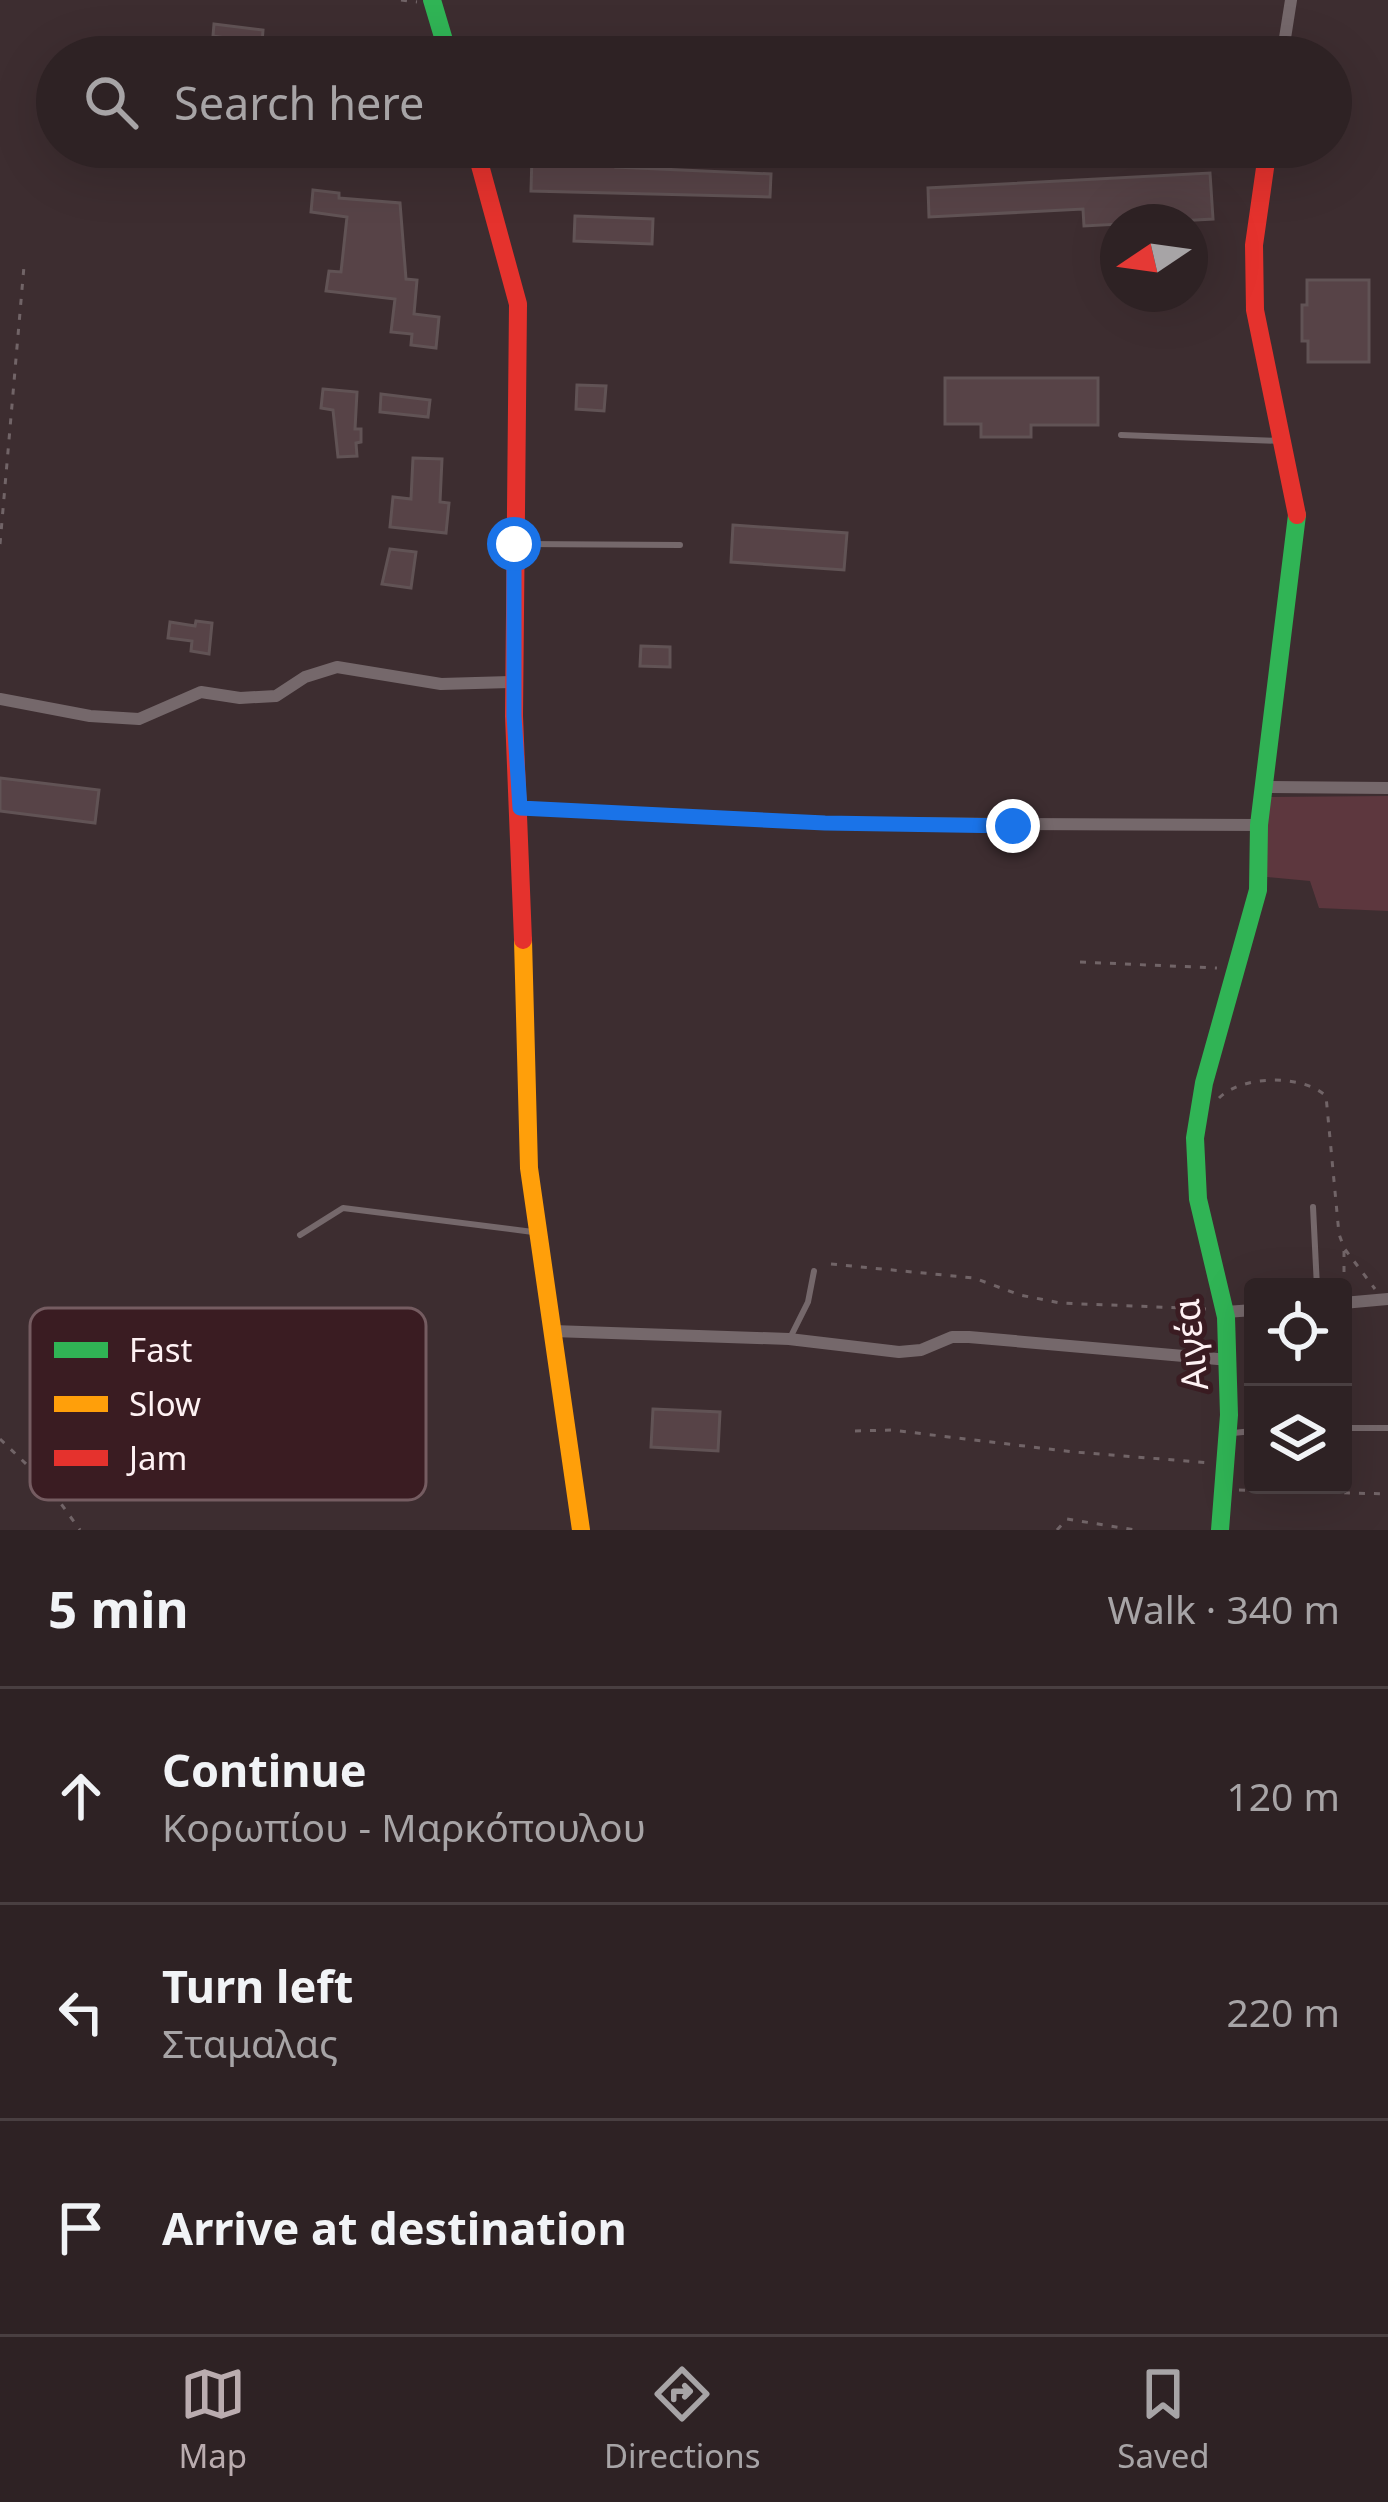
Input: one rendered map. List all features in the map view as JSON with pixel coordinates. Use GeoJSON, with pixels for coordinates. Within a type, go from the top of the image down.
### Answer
{"type":"FeatureCollection","features":[{"type":"Feature","properties":{"kind":"main road"},"geometry":{"type":"LineString","coordinates":[[431,0],[442,36]]}},
{"type":"Feature","properties":{"kind":"main road"},"geometry":{"type":"LineString","coordinates":[[482,168],[518,304],[514,682],[529,1168],[581,1530]]}},
{"type":"Feature","properties":{"kind":"main road","name":"Αιγέα"},"geometry":{"type":"LineString","coordinates":[[1220,1530],[1228,1434],[1226,1312],[1198,1199],[1195,1138],[1204,1083],[1258,890],[1259,825],[1298,528],[1296,490],[1260,333],[1253,280],[1265,168]]}},
{"type":"Feature","properties":{"kind":"street"},"geometry":{"type":"LineString","coordinates":[[1285,36],[1291,0]]}},
{"type":"Feature","properties":{"kind":"street"},"geometry":{"type":"LineString","coordinates":[[0,699],[90,716],[139,719],[201,692],[240,698],[276,696],[305,677],[337,668],[441,684],[514,682]]}},
{"type":"Feature","properties":{"kind":"street"},"geometry":{"type":"LineString","coordinates":[[1265,787],[1388,788]]}},
{"type":"Feature","properties":{"kind":"street"},"geometry":{"type":"LineString","coordinates":[[520,808],[825,823],[1259,825]]}},
{"type":"Feature","properties":{"kind":"street"},"geometry":{"type":"LineString","coordinates":[[1352,1302],[1386,1299]]}},
{"type":"Feature","properties":{"kind":"street"},"geometry":{"type":"LineString","coordinates":[[1226,1312],[1244,1311]]}},
{"type":"Feature","properties":{"kind":"street"},"geometry":{"type":"LineString","coordinates":[[553,1331],[789,1339],[899,1352],[921,1350],[952,1336],[1229,1360]]}},
{"type":"Feature","properties":{"kind":"lane"},"geometry":{"type":"LineString","coordinates":[[1121,435],[1284,441]]}},
{"type":"Feature","properties":{"kind":"lane"},"geometry":{"type":"LineString","coordinates":[[514,544],[680,545]]}},
{"type":"Feature","properties":{"kind":"lane"},"geometry":{"type":"LineString","coordinates":[[1312,1207],[1316,1278]]}},
{"type":"Feature","properties":{"kind":"lane"},"geometry":{"type":"LineString","coordinates":[[301,1235],[344,1208],[537,1232]]}},
{"type":"Feature","properties":{"kind":"lane"},"geometry":{"type":"LineString","coordinates":[[789,1339],[808,1302],[814,1270]]}},
{"type":"Feature","properties":{"kind":"lane"},"geometry":{"type":"LineString","coordinates":[[1352,1428],[1388,1428]]}},
{"type":"Feature","properties":{"kind":"lane"},"geometry":{"type":"LineString","coordinates":[[1228,1434],[1244,1432]]}},
{"type":"Feature","properties":{"kind":"path"},"geometry":{"type":"LineString","coordinates":[[0,544],[24,266]]}},
{"type":"Feature","properties":{"kind":"path"},"geometry":{"type":"LineString","coordinates":[[1080,962],[1218,968],[1235,975]]}},
{"type":"Feature","properties":{"kind":"path"},"geometry":{"type":"LineString","coordinates":[[1199,1108],[1238,1085],[1295,1081],[1326,1096],[1343,1278]]}},
{"type":"Feature","properties":{"kind":"path"},"geometry":{"type":"LineString","coordinates":[[1344,1248],[1386,1299]]}},
{"type":"Feature","properties":{"kind":"path"},"geometry":{"type":"LineString","coordinates":[[831,1264],[965,1276],[1060,1303],[1226,1312]]}},
{"type":"Feature","properties":{"kind":"path"},"geometry":{"type":"LineString","coordinates":[[855,1431],[891,1430],[1225,1464]]}},
{"type":"Feature","properties":{"kind":"path"},"geometry":{"type":"LineString","coordinates":[[0,1439],[30,1468]]}},
{"type":"Feature","properties":{"kind":"path"},"geometry":{"type":"LineString","coordinates":[[1225,1491],[1263,1487],[1388,1494]]}},
{"type":"Feature","properties":{"kind":"path"},"geometry":{"type":"LineString","coordinates":[[58,1500],[80,1530]]}},
{"type":"Feature","properties":{"kind":"path"},"geometry":{"type":"LineString","coordinates":[[1057,1530],[1066,1519],[1135,1530]]}},
{"type":"Feature","properties":{"kind":"shaded area"},"geometry":{"type":"Polygon","coordinates":[[[1388,796],[1388,911],[1319,908],[1310,881],[1267,877],[1264,830],[1269,797],[1388,796]]]}},
{"type":"Feature","properties":{"kind":"building"},"geometry":{"type":"Polygon","coordinates":[[[214,24],[263,30],[263,36],[213,36],[214,24]]]}},
{"type":"Feature","properties":{"kind":"building"},"geometry":{"type":"Polygon","coordinates":[[[532,168],[771,174],[770,197],[531,191],[532,168]]]}},
{"type":"Feature","properties":{"kind":"building"},"geometry":{"type":"Polygon","coordinates":[[[1210,173],[1213,219],[1208,219],[1208,204],[1100,204],[1100,225],[1084,226],[1083,209],[929,217],[928,188],[1210,173]]]}},
{"type":"Feature","properties":{"kind":"building"},"geometry":{"type":"Polygon","coordinates":[[[313,190],[339,193],[339,198],[400,203],[406,279],[417,280],[414,314],[439,317],[436,348],[411,345],[412,334],[391,332],[395,299],[326,291],[329,271],[341,272],[347,217],[311,212],[313,190]]]}},
{"type":"Feature","properties":{"kind":"building"},"geometry":{"type":"Polygon","coordinates":[[[575,216],[653,219],[652,244],[574,241],[575,216]]]}},
{"type":"Feature","properties":{"kind":"building"},"geometry":{"type":"Polygon","coordinates":[[[1307,280],[1369,280],[1369,362],[1308,362],[1308,341],[1302,341],[1307,280]]]}},
{"type":"Feature","properties":{"kind":"building"},"geometry":{"type":"Polygon","coordinates":[[[945,378],[1098,378],[1098,425],[1031,425],[1031,437],[981,437],[981,424],[945,424],[945,378]]]}},
{"type":"Feature","properties":{"kind":"building"},"geometry":{"type":"Polygon","coordinates":[[[577,385],[606,386],[604,411],[576,409],[577,385]]]}},
{"type":"Feature","properties":{"kind":"building"},"geometry":{"type":"Polygon","coordinates":[[[323,389],[357,392],[355,429],[361,429],[361,442],[356,443],[357,456],[338,457],[333,410],[321,408],[323,389]]]}},
{"type":"Feature","properties":{"kind":"building"},"geometry":{"type":"Polygon","coordinates":[[[381,394],[430,400],[428,417],[380,412],[381,394]]]}},
{"type":"Feature","properties":{"kind":"building"},"geometry":{"type":"Polygon","coordinates":[[[413,458],[442,459],[440,502],[449,503],[446,533],[390,527],[393,497],[411,499],[413,458]]]}},
{"type":"Feature","properties":{"kind":"building"},"geometry":{"type":"Polygon","coordinates":[[[733,525],[847,533],[844,570],[731,562],[733,525]]]}},
{"type":"Feature","properties":{"kind":"building"},"geometry":{"type":"Polygon","coordinates":[[[390,549],[416,552],[411,588],[382,584],[390,549]]]}},
{"type":"Feature","properties":{"kind":"building"},"geometry":{"type":"Polygon","coordinates":[[[196,621],[212,623],[209,654],[191,651],[192,641],[168,638],[170,622],[195,626],[196,621]]]}},
{"type":"Feature","properties":{"kind":"building"},"geometry":{"type":"Polygon","coordinates":[[[641,646],[670,647],[670,667],[640,666],[641,646]]]}},
{"type":"Feature","properties":{"kind":"building"},"geometry":{"type":"Polygon","coordinates":[[[0,778],[99,790],[95,823],[0,811],[0,778]]]}},
{"type":"Feature","properties":{"kind":"building"},"geometry":{"type":"Polygon","coordinates":[[[653,1409],[720,1412],[718,1451],[651,1447],[653,1409]]]}},
{"type":"Feature","properties":{"kind":"traffic: fast"},"geometry":{"type":"LineString","coordinates":[[432,0],[443,36]]}},
{"type":"Feature","properties":{"kind":"traffic: fast"},"geometry":{"type":"LineString","coordinates":[[1220,1530],[1229,1415],[1226,1317],[1198,1199],[1195,1138],[1204,1083],[1258,890],[1259,825],[1297,515]]}},
{"type":"Feature","properties":{"kind":"traffic: slow"},"geometry":{"type":"LineString","coordinates":[[523,940],[529,1168],[581,1530]]}},
{"type":"Feature","properties":{"kind":"traffic: jam"},"geometry":{"type":"LineString","coordinates":[[481,168],[518,304],[514,716],[523,940]]}},
{"type":"Feature","properties":{"kind":"traffic: jam"},"geometry":{"type":"LineString","coordinates":[[1265,168],[1254,245],[1255,310],[1297,515]]}},
{"type":"Feature","properties":{"kind":"route"},"geometry":{"type":"LineString","coordinates":[[514,544],[514,716],[520,808],[825,823],[1013,826]]}}]}
